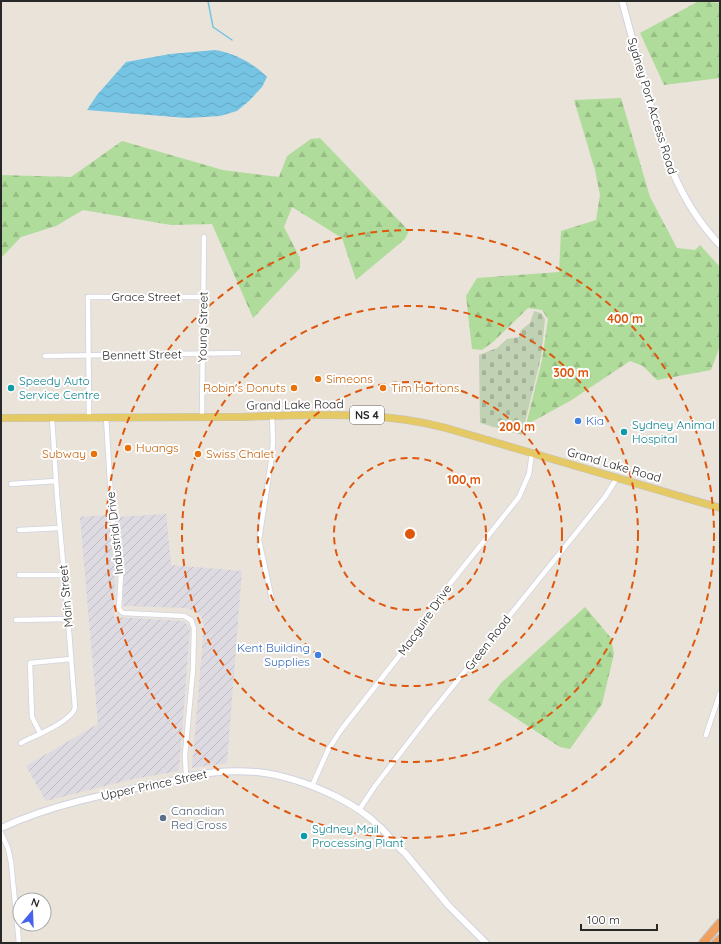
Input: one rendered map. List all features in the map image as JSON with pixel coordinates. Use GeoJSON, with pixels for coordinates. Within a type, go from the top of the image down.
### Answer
{"type":"FeatureCollection","features":[{"type":"Feature","properties":{"kind":"highway"},"geometry":{"type":"LineString","coordinates":[[703,943],[720,923]]}},
{"type":"Feature","properties":{"kind":"highway"},"geometry":{"type":"LineString","coordinates":[[716,943],[720,939]]}},
{"type":"Feature","properties":{"kind":"main road","name":"Grand Lake Road"},"geometry":{"type":"LineString","coordinates":[[1,418],[202,417],[337,414],[372,415],[424,422],[720,508]]}},
{"type":"Feature","properties":{"kind":"street","name":"Sydney Port Access Road"},"geometry":{"type":"LineString","coordinates":[[622,1],[668,163],[678,187],[691,209],[705,229],[720,245]]}},
{"type":"Feature","properties":{"kind":"street","name":"Young Street"},"geometry":{"type":"LineString","coordinates":[[202,417],[204,237]]}},
{"type":"Feature","properties":{"kind":"street","name":"Grace Street"},"geometry":{"type":"LineString","coordinates":[[89,356],[88,297],[204,297]]}},
{"type":"Feature","properties":{"kind":"street","name":"Bennett Street"},"geometry":{"type":"LineString","coordinates":[[45,356],[239,353]]}},
{"type":"Feature","properties":{"kind":"street"},"geometry":{"type":"LineString","coordinates":[[89,356],[89,418]]}},
{"type":"Feature","properties":{"kind":"street"},"geometry":{"type":"LineString","coordinates":[[272,416],[272,455],[259,540],[272,600]]}},
{"type":"Feature","properties":{"kind":"street","name":"Industrial Drive"},"geometry":{"type":"LineString","coordinates":[[106,417],[112,514],[121,572],[119,609],[123,613],[184,616],[191,620],[194,626],[193,669],[185,755],[186,776]]}},
{"type":"Feature","properties":{"kind":"street","name":"Main Street"},"geometry":{"type":"LineString","coordinates":[[21,743],[70,716],[74,711],[75,705],[52,418]]}},
{"type":"Feature","properties":{"kind":"street","name":"Macguire Drive"},"geometry":{"type":"LineString","coordinates":[[312,786],[328,750],[341,730],[403,651],[441,595],[519,497],[529,474],[532,453]]}},
{"type":"Feature","properties":{"kind":"street","name":"Green Road"},"geometry":{"type":"LineString","coordinates":[[358,810],[428,717],[605,497],[617,478]]}},
{"type":"Feature","properties":{"kind":"street"},"geometry":{"type":"LineString","coordinates":[[11,484],[56,482]]}},
{"type":"Feature","properties":{"kind":"street"},"geometry":{"type":"LineString","coordinates":[[18,530],[60,528]]}},
{"type":"Feature","properties":{"kind":"street"},"geometry":{"type":"LineString","coordinates":[[19,575],[64,575]]}},
{"type":"Feature","properties":{"kind":"street"},"geometry":{"type":"LineString","coordinates":[[16,620],[68,618]]}},
{"type":"Feature","properties":{"kind":"street"},"geometry":{"type":"LineString","coordinates":[[40,733],[32,717],[30,663],[71,659]]}},
{"type":"Feature","properties":{"kind":"street"},"geometry":{"type":"LineString","coordinates":[[706,735],[720,693]]}},
{"type":"Feature","properties":{"kind":"street","name":"Upper Prince Street"},"geometry":{"type":"LineString","coordinates":[[1,828],[41,811],[144,786],[169,782],[186,776],[210,773],[258,772],[276,775],[312,786],[336,796],[358,810],[383,830],[405,853],[448,905],[486,943]]}},
{"type":"Feature","properties":{"kind":"street"},"geometry":{"type":"LineString","coordinates":[[1,833],[11,858],[19,943]]}},
{"type":"Feature","properties":{"kind":"shaded area"},"geometry":{"type":"Polygon","coordinates":[[[166,514],[171,565],[242,571],[227,763],[192,768],[204,625],[201,616],[195,611],[186,608],[123,606],[124,568],[118,517],[166,514]]]}},
{"type":"Feature","properties":{"kind":"shaded area"},"geometry":{"type":"Polygon","coordinates":[[[108,515],[115,570],[114,617],[184,621],[190,628],[179,771],[133,779],[46,801],[26,766],[98,724],[80,517],[108,515]]]}},
{"type":"Feature","properties":{"kind":"green space"},"geometry":{"type":"Polygon","coordinates":[[[699,1],[720,3],[720,78],[664,85],[640,33],[699,1]]]}},
{"type":"Feature","properties":{"kind":"green space"},"geometry":{"type":"Polygon","coordinates":[[[621,98],[650,197],[677,248],[695,250],[700,245],[720,267],[720,346],[711,370],[657,380],[643,366],[630,361],[570,401],[526,425],[542,360],[548,319],[542,310],[528,308],[493,342],[482,350],[472,349],[466,296],[477,278],[559,272],[561,231],[596,220],[600,195],[595,170],[574,100],[621,98]]]}},
{"type":"Feature","properties":{"kind":"green space"},"geometry":{"type":"Polygon","coordinates":[[[320,138],[409,231],[405,239],[356,280],[342,238],[292,207],[284,227],[300,258],[300,268],[253,318],[212,224],[171,225],[83,210],[56,226],[21,237],[1,258],[1,175],[71,177],[122,141],[223,170],[279,177],[287,156],[311,139],[320,138]]]}},
{"type":"Feature","properties":{"kind":"green space"},"geometry":{"type":"Polygon","coordinates":[[[534,311],[541,313],[545,319],[541,357],[522,435],[480,423],[479,355],[497,348],[507,339],[519,337],[521,330],[530,323],[534,311]]]}},
{"type":"Feature","properties":{"kind":"green space"},"geometry":{"type":"Polygon","coordinates":[[[585,607],[611,638],[614,654],[602,704],[570,749],[560,747],[488,700],[501,683],[585,607]]]}},
{"type":"Feature","properties":{"kind":"water"},"geometry":{"type":"Polygon","coordinates":[[[215,50],[243,59],[256,67],[267,77],[262,87],[237,111],[220,116],[187,118],[87,110],[97,95],[126,62],[170,54],[215,50]]]}},
{"type":"Feature","properties":{"kind":"waterway"},"geometry":{"type":"LineString","coordinates":[[208,1],[213,27],[232,40]]}},
{"type":"Feature","properties":{"kind":"place","name":"Simeons"},"geometry":{"type":"Point","coordinates":[318,379]}},
{"type":"Feature","properties":{"kind":"place","name":"Speedy Auto Service Centre"},"geometry":{"type":"Point","coordinates":[11,388]}},
{"type":"Feature","properties":{"kind":"place","name":"Robin's Donuts"},"geometry":{"type":"Point","coordinates":[294,388]}},
{"type":"Feature","properties":{"kind":"place","name":"Tim Hortons"},"geometry":{"type":"Point","coordinates":[383,388]}},
{"type":"Feature","properties":{"kind":"place","name":"Kia"},"geometry":{"type":"Point","coordinates":[578,421]}},
{"type":"Feature","properties":{"kind":"place","name":"Sydney Animal Hospital"},"geometry":{"type":"Point","coordinates":[624,432]}},
{"type":"Feature","properties":{"kind":"place","name":"Huangs"},"geometry":{"type":"Point","coordinates":[128,448]}},
{"type":"Feature","properties":{"kind":"place","name":"Subway"},"geometry":{"type":"Point","coordinates":[94,454]}},
{"type":"Feature","properties":{"kind":"place","name":"Swiss Chalet"},"geometry":{"type":"Point","coordinates":[198,454]}},
{"type":"Feature","properties":{"kind":"place","name":"Kent Building Supplies"},"geometry":{"type":"Point","coordinates":[318,655]}},
{"type":"Feature","properties":{"kind":"place","name":"Canadian Red Cross"},"geometry":{"type":"Point","coordinates":[163,818]}},
{"type":"Feature","properties":{"kind":"place","name":"Sydney Mail Processing Plant"},"geometry":{"type":"Point","coordinates":[304,836]}}]}
